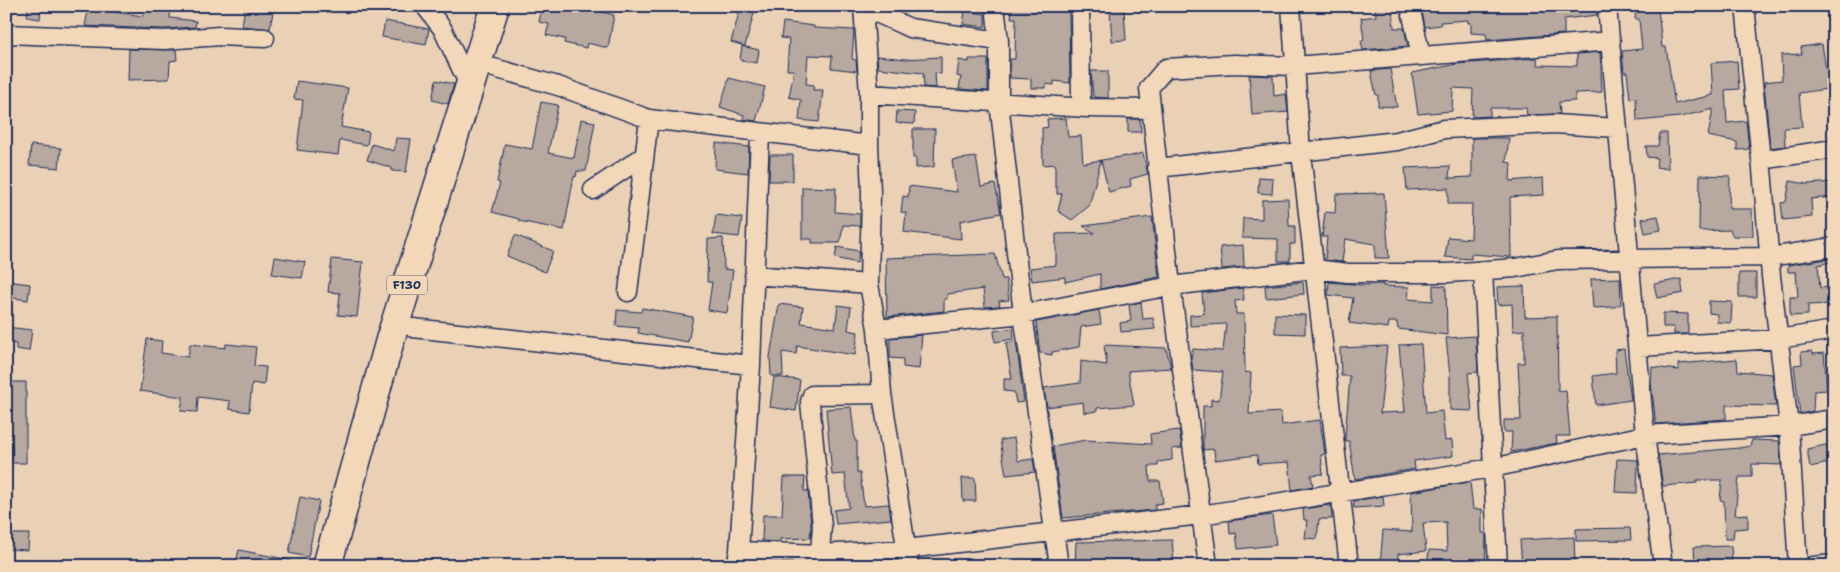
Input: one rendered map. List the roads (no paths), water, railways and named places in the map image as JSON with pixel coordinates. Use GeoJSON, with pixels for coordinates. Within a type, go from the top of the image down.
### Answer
{"type":"FeatureCollection","features":[{"type":"Feature","properties":{"kind":"main road","name":"F130"},"geometry":{"type":"LineString","coordinates":[[346,566],[413,328],[428,249],[470,87],[495,6]]}},
{"type":"Feature","properties":{"kind":"main road","name":"F130"},"geometry":{"type":"LineString","coordinates":[[327,566],[390,340],[428,249],[494,68],[514,6]]}},
{"type":"Feature","properties":{"kind":"street"},"geometry":{"type":"LineString","coordinates":[[426,6],[442,28],[470,87]]}},
{"type":"Feature","properties":{"kind":"street"},"geometry":{"type":"LineString","coordinates":[[995,6],[998,41],[999,102],[1024,314],[1053,531],[1060,566]]}},
{"type":"Feature","properties":{"kind":"street"},"geometry":{"type":"LineString","coordinates":[[1080,6],[1081,107]]}},
{"type":"Feature","properties":{"kind":"street"},"geometry":{"type":"LineString","coordinates":[[1291,6],[1301,153],[1348,566]]}},
{"type":"Feature","properties":{"kind":"street"},"geometry":{"type":"LineString","coordinates":[[1410,6],[1421,56]]}},
{"type":"Feature","properties":{"kind":"street"},"geometry":{"type":"LineString","coordinates":[[1607,6],[1617,128],[1631,257],[1645,435],[1663,566]]}},
{"type":"Feature","properties":{"kind":"street"},"geometry":{"type":"LineString","coordinates":[[1745,6],[1769,257],[1789,426],[1798,566]]}},
{"type":"Feature","properties":{"kind":"street"},"geometry":{"type":"LineString","coordinates":[[907,558],[882,394],[877,329],[869,284],[871,192],[869,94],[862,7],[910,28],[998,41]]}},
{"type":"Feature","properties":{"kind":"street"},"geometry":{"type":"LineString","coordinates":[[6,34],[164,40],[220,36],[266,38]]}},
{"type":"Feature","properties":{"kind":"street"},"geometry":{"type":"LineString","coordinates":[[1208,566],[1171,286],[1149,88],[1166,68],[1234,64],[1295,66],[1611,41]]}},
{"type":"Feature","properties":{"kind":"street"},"geometry":{"type":"LineString","coordinates":[[494,68],[558,86],[649,119],[869,145]]}},
{"type":"Feature","properties":{"kind":"street"},"geometry":{"type":"LineString","coordinates":[[869,94],[1081,107],[1151,109]]}},
{"type":"Feature","properties":{"kind":"street"},"geometry":{"type":"LineString","coordinates":[[628,292],[649,119]]}},
{"type":"Feature","properties":{"kind":"street"},"geometry":{"type":"LineString","coordinates":[[1157,168],[1397,141],[1444,129],[1555,124],[1617,128]]}},
{"type":"Feature","properties":{"kind":"street"},"geometry":{"type":"LineString","coordinates":[[760,133],[751,365],[738,559],[907,558],[1053,531],[1202,515],[1492,468],[1645,435],[1789,426],[1834,420]]}},
{"type":"Feature","properties":{"kind":"street"},"geometry":{"type":"LineString","coordinates":[[1761,160],[1834,149]]}},
{"type":"Feature","properties":{"kind":"street"},"geometry":{"type":"LineString","coordinates":[[593,190],[644,156]]}},
{"type":"Feature","properties":{"kind":"street"},"geometry":{"type":"LineString","coordinates":[[877,329],[1024,314],[1171,286],[1314,269],[1348,273],[1448,274],[1515,268],[1558,260],[1631,257],[1769,257],[1834,247]]}},
{"type":"Feature","properties":{"kind":"street"},"geometry":{"type":"LineString","coordinates":[[1483,271],[1498,566]]}},
{"type":"Feature","properties":{"kind":"street"},"geometry":{"type":"LineString","coordinates":[[754,275],[869,284]]}},
{"type":"Feature","properties":{"kind":"street"},"geometry":{"type":"LineString","coordinates":[[413,328],[751,365]]}},
{"type":"Feature","properties":{"kind":"street"},"geometry":{"type":"LineString","coordinates":[[1638,347],[1779,339],[1834,330]]}},
{"type":"Feature","properties":{"kind":"street"},"geometry":{"type":"LineString","coordinates":[[820,560],[822,526],[810,402],[812,395],[882,394]]}},
{"type":"Feature","properties":{"kind":"street"},"geometry":{"type":"LineString","coordinates":[[1813,566],[1834,564]]}}]}
